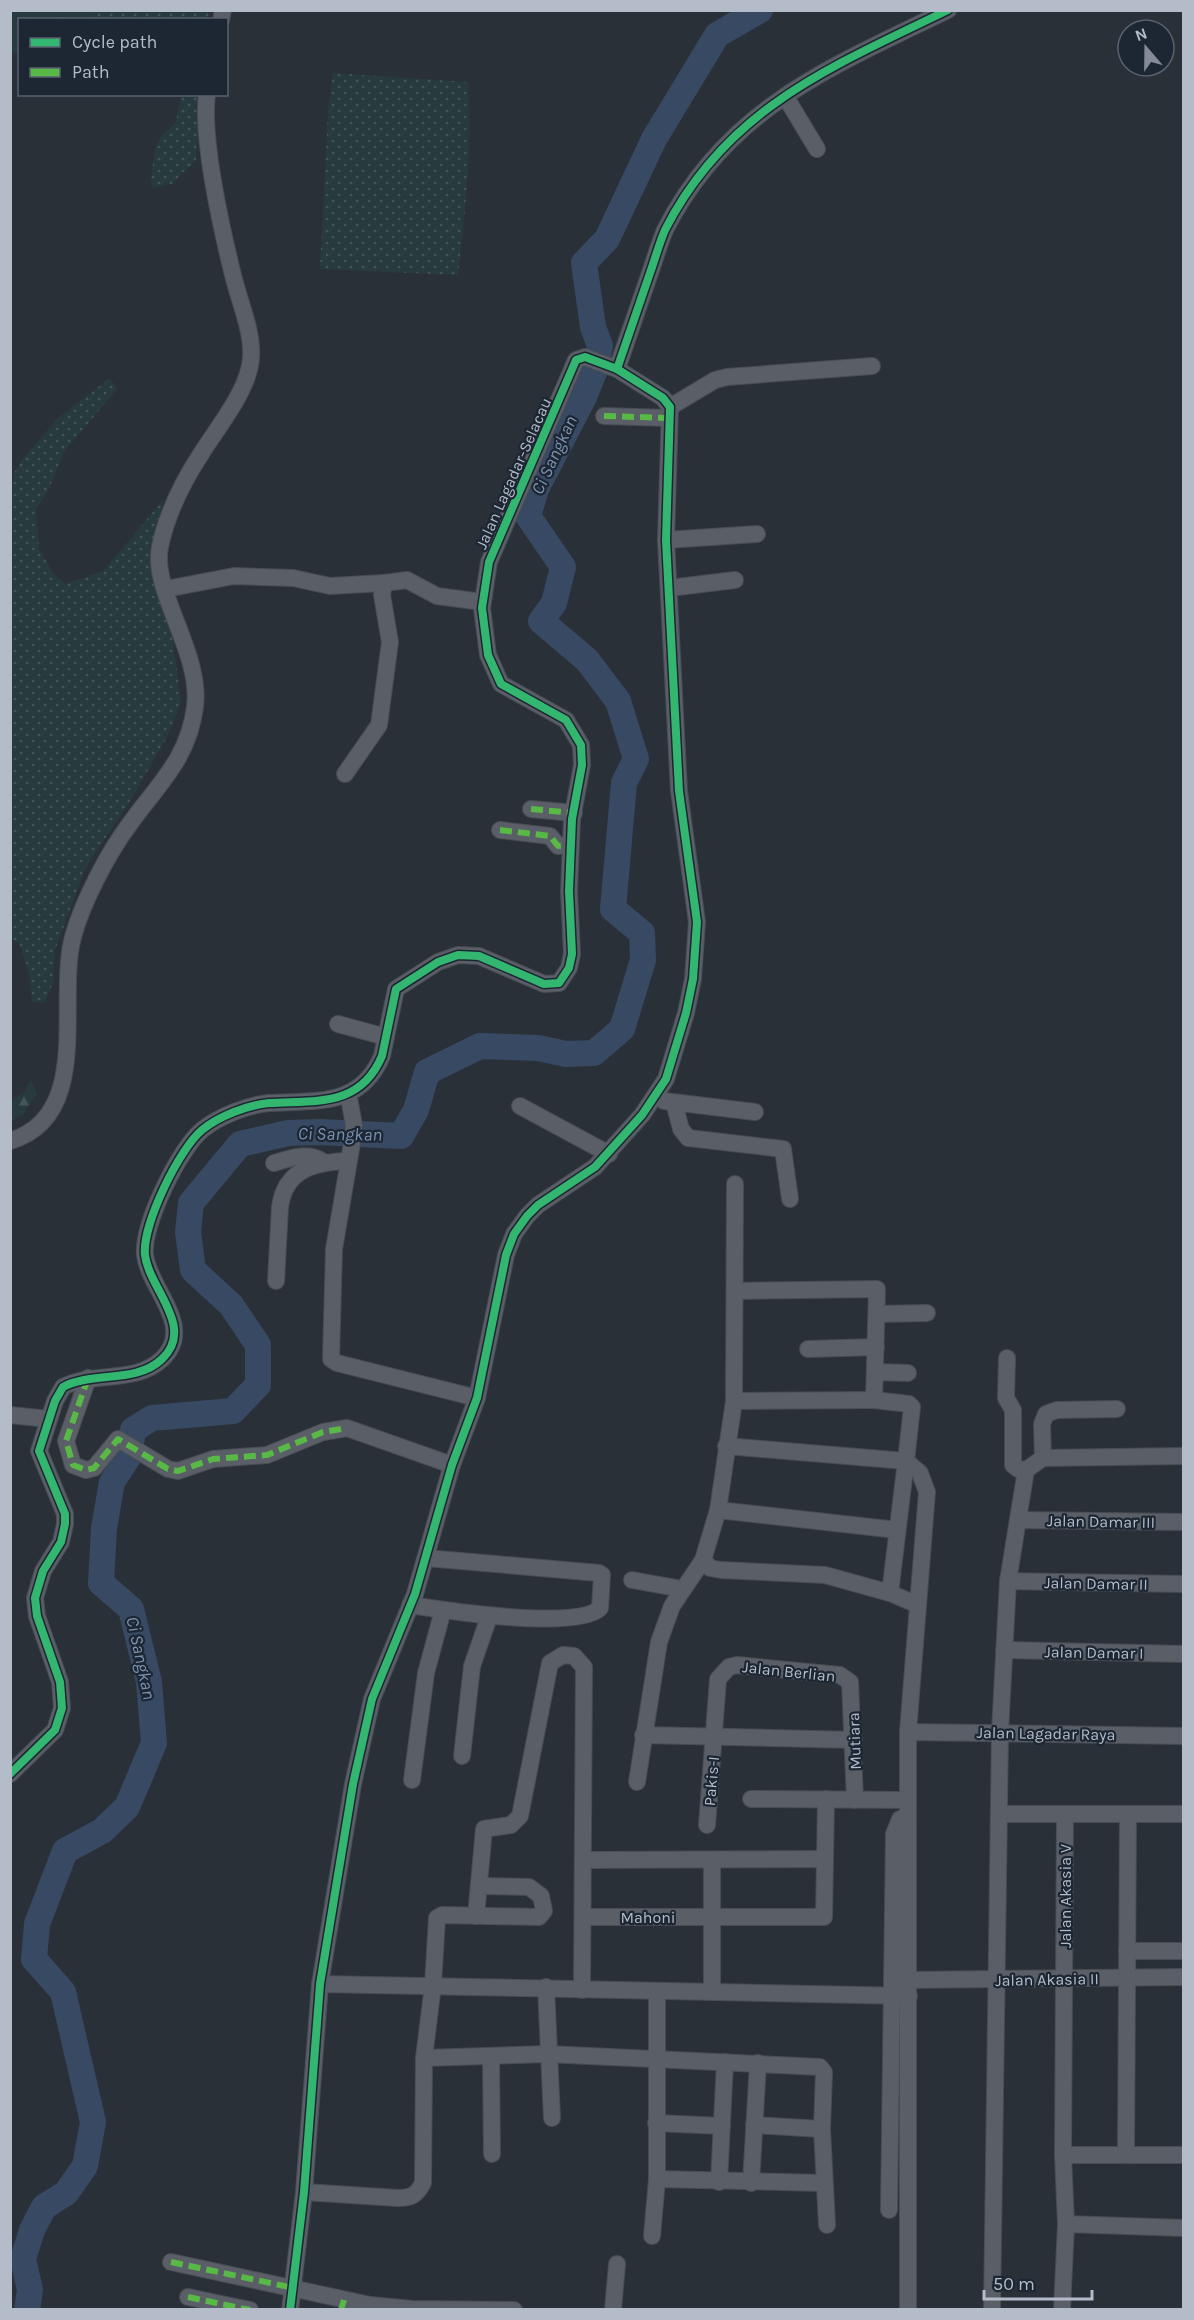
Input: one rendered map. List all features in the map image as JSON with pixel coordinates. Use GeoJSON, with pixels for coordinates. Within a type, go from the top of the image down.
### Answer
{"type":"FeatureCollection","features":[{"type":"Feature","properties":{"kind":"street"},"geometry":{"type":"LineString","coordinates":[[615,368],[657,252],[676,211],[708,162],[735,133],[820,73],[948,10]]}},
{"type":"Feature","properties":{"kind":"street"},"geometry":{"type":"LineString","coordinates":[[10,1141],[24,1135],[41,1122],[56,1100],[64,1080],[68,1037],[66,983],[75,929],[126,828],[180,759],[192,723],[196,694],[194,682],[186,645],[166,589],[160,566],[159,550],[174,500],[235,399],[251,359],[214,179],[207,96]]}},
{"type":"Feature","properties":{"kind":"street"},"geometry":{"type":"LineString","coordinates":[[785,96],[817,149]]}},
{"type":"Feature","properties":{"kind":"street","name":"Jalan Lagadar-Selacau"},"geometry":{"type":"LineString","coordinates":[[10,1774],[55,1730],[62,1708],[60,1682],[35,1607],[37,1587],[61,1542],[66,1518],[40,1459],[40,1442],[30,1418],[63,1387],[88,1378],[133,1373],[151,1367],[163,1358],[172,1344],[174,1323],[161,1290],[149,1271],[145,1245],[154,1215],[177,1162],[202,1130],[245,1109],[268,1103],[312,1104],[348,1093],[362,1084],[378,1066],[376,1035],[396,989],[438,962],[458,955],[479,956],[544,984],[559,983],[569,968],[572,954],[564,845],[568,812],[582,765],[578,737],[566,720],[556,712],[501,684],[488,655],[475,600],[489,562],[576,360],[582,357],[615,368],[663,398],[670,412]]}},
{"type":"Feature","properties":{"kind":"street"},"geometry":{"type":"LineString","coordinates":[[604,416],[670,412],[715,380],[727,377],[872,366]]}},
{"type":"Feature","properties":{"kind":"street"},"geometry":{"type":"LineString","coordinates":[[290,2310],[304,2192],[320,1984],[352,1784],[372,1699],[410,1605],[426,1558],[452,1465],[477,1398],[499,1281],[514,1234],[538,1204],[580,1178],[609,1154],[655,1098],[666,1079],[680,1040],[693,979],[696,922],[679,791],[666,540],[670,412]]}},
{"type":"Feature","properties":{"kind":"street"},"geometry":{"type":"LineString","coordinates":[[666,540],[758,534]]}},
{"type":"Feature","properties":{"kind":"street"},"geometry":{"type":"LineString","coordinates":[[166,589],[234,576],[293,578],[330,586],[407,580],[437,596],[475,600]]}},
{"type":"Feature","properties":{"kind":"street"},"geometry":{"type":"LineString","coordinates":[[669,588],[735,580]]}},
{"type":"Feature","properties":{"kind":"street"},"geometry":{"type":"LineString","coordinates":[[345,774],[379,725],[390,642],[382,596],[384,583]]}},
{"type":"Feature","properties":{"kind":"street"},"geometry":{"type":"LineString","coordinates":[[531,809],[568,812]]}},
{"type":"Feature","properties":{"kind":"street"},"geometry":{"type":"LineString","coordinates":[[500,830],[551,837],[564,845]]}},
{"type":"Feature","properties":{"kind":"street"},"geometry":{"type":"LineString","coordinates":[[338,1024],[376,1035]]}},
{"type":"Feature","properties":{"kind":"street"},"geometry":{"type":"LineString","coordinates":[[348,1093],[354,1131],[334,1249],[331,1359],[337,1363],[477,1398]]}},
{"type":"Feature","properties":{"kind":"street"},"geometry":{"type":"LineString","coordinates":[[655,1098],[674,1103],[706,1104],[755,1112]]}},
{"type":"Feature","properties":{"kind":"street"},"geometry":{"type":"LineString","coordinates":[[674,1103],[681,1129],[688,1138],[783,1149],[790,1199]]}},
{"type":"Feature","properties":{"kind":"street"},"geometry":{"type":"LineString","coordinates":[[520,1106],[609,1154]]}},
{"type":"Feature","properties":{"kind":"street"},"geometry":{"type":"LineString","coordinates":[[274,1163],[295,1157],[317,1158],[323,1162]]}},
{"type":"Feature","properties":{"kind":"street"},"geometry":{"type":"LineString","coordinates":[[276,1281],[281,1197],[290,1179],[304,1168],[323,1162],[348,1161]]}},
{"type":"Feature","properties":{"kind":"street"},"geometry":{"type":"LineString","coordinates":[[637,1782],[659,1642],[672,1606],[702,1560],[718,1510],[734,1401],[735,1184]]}},
{"type":"Feature","properties":{"kind":"street"},"geometry":{"type":"LineString","coordinates":[[735,1291],[876,1288],[878,1291],[874,1400]]}},
{"type":"Feature","properties":{"kind":"street"},"geometry":{"type":"LineString","coordinates":[[877,1314],[927,1313]]}},
{"type":"Feature","properties":{"kind":"street"},"geometry":{"type":"LineString","coordinates":[[808,1349],[876,1347]]}},
{"type":"Feature","properties":{"kind":"street"},"geometry":{"type":"LineString","coordinates":[[1007,1358],[1006,1398],[1013,1410],[1013,1465],[1018,1469],[1026,1470],[1043,1458],[1184,1456]]}},
{"type":"Feature","properties":{"kind":"street"},"geometry":{"type":"LineString","coordinates":[[875,1372],[908,1373]]}},
{"type":"Feature","properties":{"kind":"street"},"geometry":{"type":"LineString","coordinates":[[88,1378],[66,1441],[73,1465],[86,1470],[94,1468],[115,1441],[121,1439],[168,1469],[178,1471],[213,1459],[267,1455],[323,1432],[347,1428],[452,1465]]}},
{"type":"Feature","properties":{"kind":"street"},"geometry":{"type":"LineString","coordinates":[[734,1401],[874,1400],[909,1404],[912,1407],[890,1593]]}},
{"type":"Feature","properties":{"kind":"street"},"geometry":{"type":"LineString","coordinates":[[1043,1458],[1042,1424],[1046,1414],[1057,1410],[1117,1409]]}},
{"type":"Feature","properties":{"kind":"street"},"geometry":{"type":"LineString","coordinates":[[726,1446],[906,1461],[920,1473],[927,1492],[908,1732],[908,2310]]}},
{"type":"Feature","properties":{"kind":"street"},"geometry":{"type":"LineString","coordinates":[[992,2310],[1000,1732],[1008,1581],[1026,1470]]}},
{"type":"Feature","properties":{"kind":"street"},"geometry":{"type":"LineString","coordinates":[[718,1510],[897,1530]]}},
{"type":"Feature","properties":{"kind":"street","name":"Jalan Damar III"},"geometry":{"type":"LineString","coordinates":[[1018,1520],[1184,1522]]}},
{"type":"Feature","properties":{"kind":"street"},"geometry":{"type":"LineString","coordinates":[[410,1605],[489,1617],[582,1616],[597,1612],[600,1608],[602,1575],[599,1573],[426,1558]]}},
{"type":"Feature","properties":{"kind":"street"},"geometry":{"type":"LineString","coordinates":[[702,1560],[715,1569],[825,1575],[890,1593],[918,1605]]}},
{"type":"Feature","properties":{"kind":"street"},"geometry":{"type":"LineString","coordinates":[[632,1580],[682,1590]]}},
{"type":"Feature","properties":{"kind":"street","name":"Jalan Damar II"},"geometry":{"type":"LineString","coordinates":[[1008,1581],[1184,1584]]}},
{"type":"Feature","properties":{"kind":"street"},"geometry":{"type":"LineString","coordinates":[[412,1780],[426,1673],[443,1610]]}},
{"type":"Feature","properties":{"kind":"street"},"geometry":{"type":"LineString","coordinates":[[462,1756],[472,1666],[489,1617]]}},
{"type":"Feature","properties":{"kind":"street","name":"Jalan Damar I"},"geometry":{"type":"LineString","coordinates":[[1004,1650],[1184,1654]]}},
{"type":"Feature","properties":{"kind":"street"},"geometry":{"type":"LineString","coordinates":[[476,1916],[484,1830],[511,1825],[520,1816],[550,1663],[563,1655],[574,1656],[584,1667],[582,1990]]}},
{"type":"Feature","properties":{"kind":"street","name":"Jalan Berlian"},"geometry":{"type":"LineString","coordinates":[[714,1737],[718,1679],[729,1667],[737,1665],[840,1675],[850,1682]]}},
{"type":"Feature","properties":{"kind":"street","name":"Mutiara"},"geometry":{"type":"LineString","coordinates":[[850,1682],[855,1800]]}},
{"type":"Feature","properties":{"kind":"street","name":"Jalan Lagadar Raya"},"geometry":{"type":"LineString","coordinates":[[908,1732],[1184,1736]]}},
{"type":"Feature","properties":{"kind":"street"},"geometry":{"type":"LineString","coordinates":[[644,1736],[854,1740]]}},
{"type":"Feature","properties":{"kind":"street","name":"Pakis-I"},"geometry":{"type":"LineString","coordinates":[[707,1825],[714,1737]]}},
{"type":"Feature","properties":{"kind":"street"},"geometry":{"type":"LineString","coordinates":[[751,1799],[855,1800],[908,1808]]}},
{"type":"Feature","properties":{"kind":"street"},"geometry":{"type":"LineString","coordinates":[[584,1860],[825,1859],[826,1799]]}},
{"type":"Feature","properties":{"kind":"street"},"geometry":{"type":"LineString","coordinates":[[889,2210],[894,1834],[900,1818],[908,1808]]}},
{"type":"Feature","properties":{"kind":"street"},"geometry":{"type":"LineString","coordinates":[[999,1814],[1184,1814]]}},
{"type":"Feature","properties":{"kind":"street","name":"Jalan Akasia V"},"geometry":{"type":"LineString","coordinates":[[1062,2310],[1066,2224],[1063,2155],[1065,1814]]}},
{"type":"Feature","properties":{"kind":"street"},"geometry":{"type":"LineString","coordinates":[[1126,2155],[1128,1814]]}},
{"type":"Feature","properties":{"kind":"street","name":"Mahoni"},"geometry":{"type":"LineString","coordinates":[[583,1917],[822,1918],[826,1916],[825,1859]]}},
{"type":"Feature","properties":{"kind":"street"},"geometry":{"type":"LineString","coordinates":[[712,1861],[712,1992]]}},
{"type":"Feature","properties":{"kind":"street"},"geometry":{"type":"LineString","coordinates":[[304,2192],[410,2198],[417,2193],[423,2183],[424,2058],[438,1916],[539,1917],[544,1911],[542,1896],[529,1887],[479,1886]]}},
{"type":"Feature","properties":{"kind":"street"},"geometry":{"type":"LineString","coordinates":[[1127,1951],[1184,1950]]}},
{"type":"Feature","properties":{"kind":"street","name":"Jalan Akasia II"},"geometry":{"type":"LineString","coordinates":[[320,1984],[891,1996],[909,1988],[996,1979],[1184,1977]]}},
{"type":"Feature","properties":{"kind":"street"},"geometry":{"type":"LineString","coordinates":[[546,1987],[547,2054],[552,2118]]}},
{"type":"Feature","properties":{"kind":"street"},"geometry":{"type":"LineString","coordinates":[[652,2236],[657,2178],[657,1991]]}},
{"type":"Feature","properties":{"kind":"street"},"geometry":{"type":"LineString","coordinates":[[424,2058],[547,2054],[758,2063],[823,2069],[822,2129],[827,2225]]}},
{"type":"Feature","properties":{"kind":"street"},"geometry":{"type":"LineString","coordinates":[[490,2057],[492,2154]]}},
{"type":"Feature","properties":{"kind":"street"},"geometry":{"type":"LineString","coordinates":[[719,2182],[725,2062]]}},
{"type":"Feature","properties":{"kind":"street"},"geometry":{"type":"LineString","coordinates":[[751,2183],[758,2063]]}},
{"type":"Feature","properties":{"kind":"street"},"geometry":{"type":"LineString","coordinates":[[657,2123],[722,2126]]}},
{"type":"Feature","properties":{"kind":"street"},"geometry":{"type":"LineString","coordinates":[[754,2125],[822,2129]]}},
{"type":"Feature","properties":{"kind":"street"},"geometry":{"type":"LineString","coordinates":[[1063,2155],[1184,2155]]}},
{"type":"Feature","properties":{"kind":"street"},"geometry":{"type":"LineString","coordinates":[[657,2178],[751,2183],[824,2183]]}},
{"type":"Feature","properties":{"kind":"street"},"geometry":{"type":"LineString","coordinates":[[1066,2224],[1184,2228]]}},
{"type":"Feature","properties":{"kind":"street"},"geometry":{"type":"LineString","coordinates":[[171,2262],[294,2288],[343,2305],[412,2309],[514,2310]]}},
{"type":"Feature","properties":{"kind":"street"},"geometry":{"type":"LineString","coordinates":[[613,2310],[617,2264]]}},
{"type":"Feature","properties":{"kind":"street"},"geometry":{"type":"LineString","coordinates":[[188,2297],[250,2310]]}},
{"type":"Feature","properties":{"kind":"green space"},"geometry":{"type":"Polygon","coordinates":[[[11,10],[93,10],[90,18],[18,18],[18,51],[11,54],[11,10]]]}},
{"type":"Feature","properties":{"kind":"green space"},"geometry":{"type":"Polygon","coordinates":[[[93,11],[209,11],[208,18],[90,18],[93,11]]]}},
{"type":"Feature","properties":{"kind":"green space"},"geometry":{"type":"Polygon","coordinates":[[[333,73],[468,82],[469,154],[458,275],[320,269],[328,114],[333,73]]]}},
{"type":"Feature","properties":{"kind":"green space"},"geometry":{"type":"Polygon","coordinates":[[[181,96],[200,96],[196,160],[172,184],[153,188],[151,179],[155,149],[161,136],[176,122],[181,96]]]}},
{"type":"Feature","properties":{"kind":"green space"},"geometry":{"type":"Polygon","coordinates":[[[110,378],[117,389],[64,452],[48,491],[36,509],[39,549],[53,573],[65,584],[103,571],[164,499],[158,524],[181,703],[167,737],[132,798],[86,867],[55,950],[53,983],[44,1003],[32,1002],[30,978],[19,942],[11,940],[10,500],[14,473],[21,461],[58,418],[110,378]]]}},
{"type":"Feature","properties":{"kind":"green space"},"geometry":{"type":"Polygon","coordinates":[[[31,1080],[37,1094],[23,1114],[11,1121],[11,1102],[24,1092],[31,1080]]]}},
{"type":"Feature","properties":{"kind":"waterway","name":"Ci Sangkan"},"geometry":{"type":"LineString","coordinates":[[27,2310],[30,2290],[23,2259],[32,2230],[44,2207],[66,2193],[85,2166],[93,2122],[63,1992],[34,1959],[37,1924],[65,1851],[102,1831],[127,1807],[154,1743],[149,1682],[131,1609],[101,1583],[104,1528],[112,1482],[129,1456],[133,1430],[152,1418],[233,1411],[258,1385],[258,1345],[231,1305],[193,1270],[188,1232],[191,1203],[240,1144],[288,1133],[320,1132],[401,1136],[416,1110],[427,1072],[480,1046],[538,1048],[566,1054],[594,1053],[622,1029],[643,960],[642,933],[613,909],[624,783],[636,759],[618,701],[587,660],[541,621],[554,603],[563,567],[528,516],[536,489],[584,397],[596,367],[600,346],[593,327],[584,263],[607,239],[654,139],[717,35],[760,10]]}},
{"type":"Feature","properties":{"kind":"marked path"},"geometry":{"type":"LineString","coordinates":[[604,416],[669,418]]}},
{"type":"Feature","properties":{"kind":"marked path"},"geometry":{"type":"LineString","coordinates":[[531,809],[574,813]]}},
{"type":"Feature","properties":{"kind":"marked path"},"geometry":{"type":"LineString","coordinates":[[500,830],[550,836],[558,846],[571,845]]}},
{"type":"Feature","properties":{"kind":"marked path"},"geometry":{"type":"LineString","coordinates":[[88,1378],[66,1441],[73,1465],[86,1470],[94,1468],[118,1439],[168,1469],[178,1471],[213,1459],[267,1455],[323,1432],[347,1428]]}},
{"type":"Feature","properties":{"kind":"marked path"},"geometry":{"type":"LineString","coordinates":[[171,2262],[294,2288],[293,2292]]}},
{"type":"Feature","properties":{"kind":"marked path"},"geometry":{"type":"LineString","coordinates":[[188,2297],[250,2310]]}},
{"type":"Feature","properties":{"kind":"marked path"},"geometry":{"type":"LineString","coordinates":[[341,2310],[344,2300]]}},
{"type":"Feature","properties":{"kind":"cycle path"},"geometry":{"type":"LineString","coordinates":[[10,1774],[55,1730],[62,1708],[60,1682],[37,1616],[35,1598],[43,1571],[61,1542],[65,1514],[39,1451],[55,1401],[63,1387],[87,1379],[140,1372],[152,1367],[162,1359],[171,1347],[174,1334],[173,1321],[148,1268],[145,1255],[149,1225],[164,1188],[183,1153],[202,1130],[234,1112],[269,1103],[335,1098],[362,1085],[373,1073],[382,1056],[396,989],[438,962],[458,955],[479,956],[544,984],[559,983],[569,968],[572,954],[569,891],[572,819],[582,765],[581,745],[566,720],[501,684],[488,655],[482,608],[489,562],[576,360],[585,357],[617,369],[665,230],[690,188],[719,152],[751,122],[823,72],[948,10]]}},
{"type":"Feature","properties":{"kind":"cycle path"},"geometry":{"type":"LineString","coordinates":[[290,2310],[304,2192],[320,1984],[353,1784],[372,1699],[415,1594],[452,1465],[477,1398],[506,1255],[514,1234],[527,1216],[538,1205],[595,1167],[642,1115],[666,1079],[686,1013],[693,979],[697,922],[679,791],[666,540],[670,407],[663,398],[617,369]]}}]}
